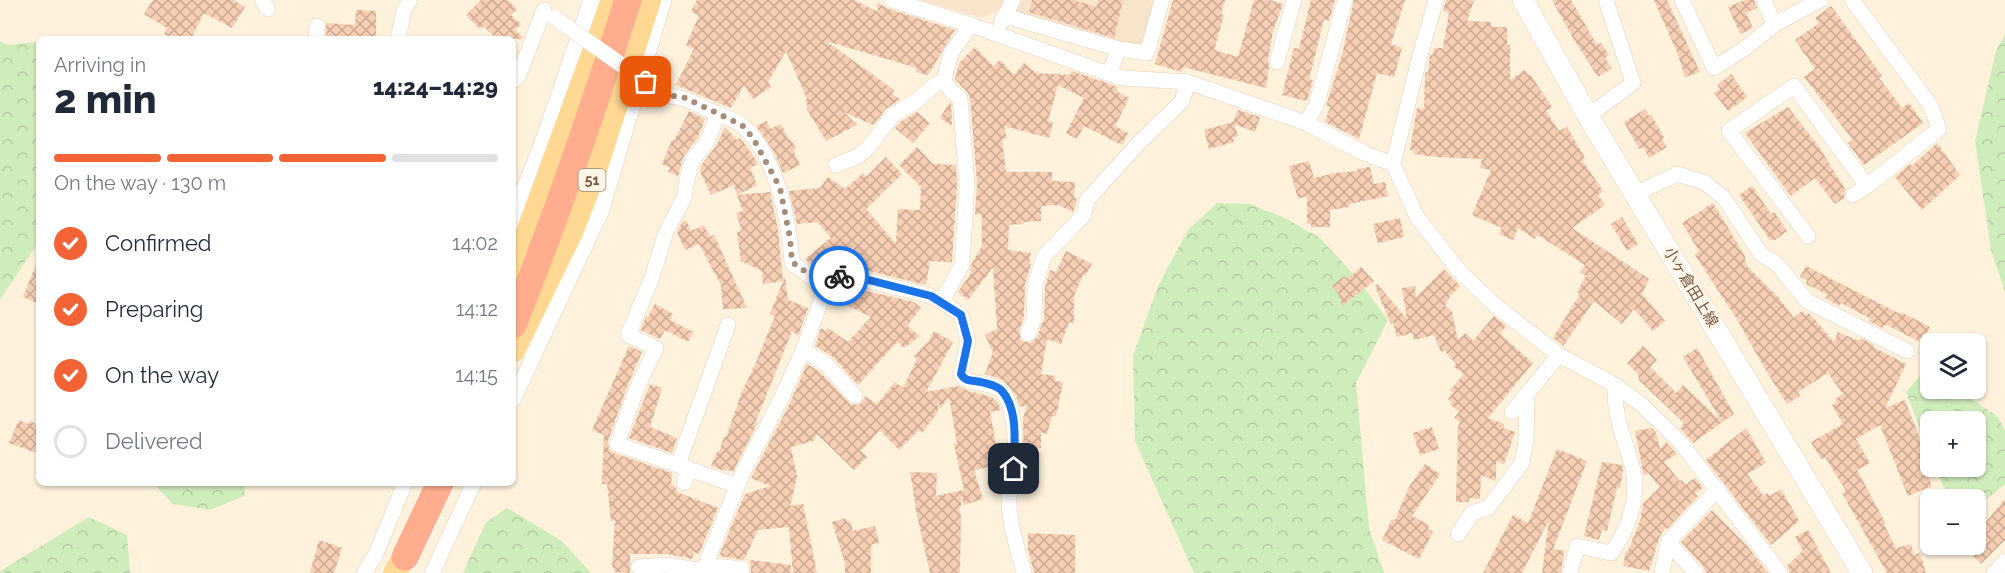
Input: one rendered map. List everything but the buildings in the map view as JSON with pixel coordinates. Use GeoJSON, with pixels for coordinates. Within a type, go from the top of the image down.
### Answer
{"type":"FeatureCollection","features":[{"type":"Feature","properties":{"kind":"highway","name":"51"},"geometry":{"type":"LineString","coordinates":[[516,318],[571,175],[627,0]]}},
{"type":"Feature","properties":{"kind":"highway"},"geometry":{"type":"LineString","coordinates":[[400,565],[439,486]]}},
{"type":"Feature","properties":{"kind":"main road"},"geometry":{"type":"LineString","coordinates":[[516,265],[613,0]]}},
{"type":"Feature","properties":{"kind":"main road","name":"51"},"geometry":{"type":"LineString","coordinates":[[516,345],[572,230],[594,173],[649,0]]}},
{"type":"Feature","properties":{"kind":"main road","name":"小ヶ倉田上線"},"geometry":{"type":"LineString","coordinates":[[1523,0],[1588,116],[1862,573]]}},
{"type":"Feature","properties":{"kind":"main road"},"geometry":{"type":"LineString","coordinates":[[400,565],[432,486]]}},
{"type":"Feature","properties":{"kind":"main road"},"geometry":{"type":"LineString","coordinates":[[400,565],[444,486]]}},
{"type":"Feature","properties":{"kind":"street"},"geometry":{"type":"LineString","coordinates":[[399,36],[404,10],[410,0]]}},
{"type":"Feature","properties":{"kind":"street"},"geometry":{"type":"LineString","coordinates":[[516,208],[542,143],[591,0]]}},
{"type":"Feature","properties":{"kind":"street"},"geometry":{"type":"LineString","coordinates":[[516,394],[602,210],[664,0]]}},
{"type":"Feature","properties":{"kind":"street"},"geometry":{"type":"LineString","coordinates":[[892,0],[1123,78],[1188,82],[1306,123],[1366,154],[1393,164]]}},
{"type":"Feature","properties":{"kind":"street"},"geometry":{"type":"LineString","coordinates":[[994,33],[1013,0]]}},
{"type":"Feature","properties":{"kind":"street"},"geometry":{"type":"LineString","coordinates":[[1005,16],[1119,49],[1147,53],[1162,0]]}},
{"type":"Feature","properties":{"kind":"street"},"geometry":{"type":"LineString","coordinates":[[1277,62],[1294,0]]}},
{"type":"Feature","properties":{"kind":"street"},"geometry":{"type":"LineString","coordinates":[[1306,123],[1316,106],[1345,0]]}},
{"type":"Feature","properties":{"kind":"street"},"geometry":{"type":"LineString","coordinates":[[1436,0],[1393,164],[1417,217],[1449,260],[1495,305],[1559,356],[1614,384],[1642,405],[1681,443],[1780,573]]}},
{"type":"Feature","properties":{"kind":"street"},"geometry":{"type":"LineString","coordinates":[[1588,116],[1634,83],[1606,0]]}},
{"type":"Feature","properties":{"kind":"street"},"geometry":{"type":"LineString","coordinates":[[1682,0],[1714,68],[1744,49],[1774,25],[1820,0]]}},
{"type":"Feature","properties":{"kind":"street"},"geometry":{"type":"LineString","coordinates":[[1764,0],[1774,25]]}},
{"type":"Feature","properties":{"kind":"street"},"geometry":{"type":"LineString","coordinates":[[1852,0],[1931,106],[1939,129],[1853,195]]}},
{"type":"Feature","properties":{"kind":"street"},"geometry":{"type":"LineString","coordinates":[[516,79],[545,9],[663,95],[683,97],[742,125],[763,154],[780,188],[790,238],[792,262],[826,286]]}},
{"type":"Feature","properties":{"kind":"street"},"geometry":{"type":"LineString","coordinates":[[942,301],[962,265],[967,184],[960,98],[944,81],[951,53],[971,25]]}},
{"type":"Feature","properties":{"kind":"street"},"geometry":{"type":"LineString","coordinates":[[1110,74],[1119,49]]}},
{"type":"Feature","properties":{"kind":"street"},"geometry":{"type":"LineString","coordinates":[[836,165],[856,157],[867,149],[893,115],[916,101],[936,84],[944,81]]}},
{"type":"Feature","properties":{"kind":"street"},"geometry":{"type":"LineString","coordinates":[[1028,334],[1034,318],[1035,285],[1044,256],[1084,215],[1087,200],[1138,144],[1182,101],[1188,82]]}},
{"type":"Feature","properties":{"kind":"street"},"geometry":{"type":"LineString","coordinates":[[1808,236],[1729,131],[1794,86],[1867,186]]}},
{"type":"Feature","properties":{"kind":"street"},"geometry":{"type":"LineString","coordinates":[[718,114],[717,123],[707,142],[693,159],[684,198],[666,232],[651,280],[628,335],[656,348],[636,390],[617,444],[683,472],[738,486]]}},
{"type":"Feature","properties":{"kind":"street"},"geometry":{"type":"LineString","coordinates":[[1635,194],[1677,174],[1704,182],[1724,198],[1761,254],[1777,264],[1807,301],[1907,351]]}},
{"type":"Feature","properties":{"kind":"street"},"geometry":{"type":"LineString","coordinates":[[703,570],[738,486],[803,350],[826,286],[836,276],[845,275],[931,296],[961,315],[968,341],[961,374],[966,380],[995,386],[1001,390],[1011,411],[1014,469],[1010,485],[1010,514],[1024,573]]}},
{"type":"Feature","properties":{"kind":"street"},"geometry":{"type":"LineString","coordinates":[[683,472],[728,325]]}},
{"type":"Feature","properties":{"kind":"street"},"geometry":{"type":"LineString","coordinates":[[803,350],[826,364],[855,396]]}},
{"type":"Feature","properties":{"kind":"street"},"geometry":{"type":"LineString","coordinates":[[1512,412],[1559,356]]}},
{"type":"Feature","properties":{"kind":"street"},"geometry":{"type":"LineString","coordinates":[[1570,573],[1577,546],[1611,553],[1621,539],[1630,518],[1634,497],[1634,474],[1614,406],[1614,384]]}},
{"type":"Feature","properties":{"kind":"street"},"geometry":{"type":"LineString","coordinates":[[1458,534],[1472,513],[1488,508],[1522,463],[1526,440],[1527,394]]}},
{"type":"Feature","properties":{"kind":"street"},"geometry":{"type":"LineString","coordinates":[[364,573],[375,556],[404,486]]}},
{"type":"Feature","properties":{"kind":"street"},"geometry":{"type":"LineString","coordinates":[[432,573],[473,486]]}},
{"type":"Feature","properties":{"kind":"street"},"geometry":{"type":"LineString","coordinates":[[1662,573],[1668,542],[1718,489]]}},
{"type":"Feature","properties":{"kind":"street"},"geometry":{"type":"LineString","coordinates":[[1668,542],[1696,573]]}},
{"type":"Feature","properties":{"kind":"street"},"geometry":{"type":"LineString","coordinates":[[1994,573],[2005,561]]}},
{"type":"Feature","properties":{"kind":"street"},"geometry":{"type":"LineString","coordinates":[[639,567],[667,565],[703,570],[742,569],[741,573]]}},
{"type":"Feature","properties":{"kind":"shaded area"},"geometry":{"type":"Polygon","coordinates":[[[921,0],[1154,0],[1142,47],[1122,45],[1001,9],[982,18],[921,0]]]}},
{"type":"Feature","properties":{"kind":"green space"},"geometry":{"type":"Polygon","coordinates":[[[2005,34],[2005,292],[1991,250],[1975,141],[1996,51],[2005,34]]]}},
{"type":"Feature","properties":{"kind":"green space"},"geometry":{"type":"Polygon","coordinates":[[[0,41],[8,45],[36,42],[36,246],[0,300],[0,41]]]}},
{"type":"Feature","properties":{"kind":"green space"},"geometry":{"type":"Polygon","coordinates":[[[1217,203],[1250,204],[1287,219],[1320,238],[1356,277],[1388,320],[1356,383],[1369,528],[1384,573],[1194,573],[1135,441],[1133,356],[1158,286],[1188,230],[1217,203]]]}},
{"type":"Feature","properties":{"kind":"green space"},"geometry":{"type":"Polygon","coordinates":[[[1920,376],[1920,399],[1972,399],[1998,417],[2005,431],[2005,484],[1986,500],[1986,489],[1946,489],[1943,486],[1939,477],[1986,477],[1986,411],[1920,411],[1920,428],[1906,392],[1920,376]]]}},
{"type":"Feature","properties":{"kind":"green space"},"geometry":{"type":"Polygon","coordinates":[[[156,486],[245,486],[244,496],[210,510],[173,504],[156,486]]]}},
{"type":"Feature","properties":{"kind":"green space"},"geometry":{"type":"Polygon","coordinates":[[[507,508],[562,541],[591,573],[463,573],[486,522],[507,508]]]}},
{"type":"Feature","properties":{"kind":"green space"},"geometry":{"type":"Polygon","coordinates":[[[89,517],[127,535],[130,573],[0,573],[0,571],[89,517]]]}},
{"type":"Feature","properties":{"kind":"way so far"},"geometry":{"type":"LineString","coordinates":[[646,82],[663,95],[683,97],[742,125],[763,154],[780,188],[790,238],[792,262],[826,286],[830,280],[839,276]]}},
{"type":"Feature","properties":{"kind":"route"},"geometry":{"type":"LineString","coordinates":[[839,276],[861,278],[931,296],[961,315],[968,341],[961,374],[966,380],[995,386],[1006,398],[1013,422],[1014,469]]}}]}
